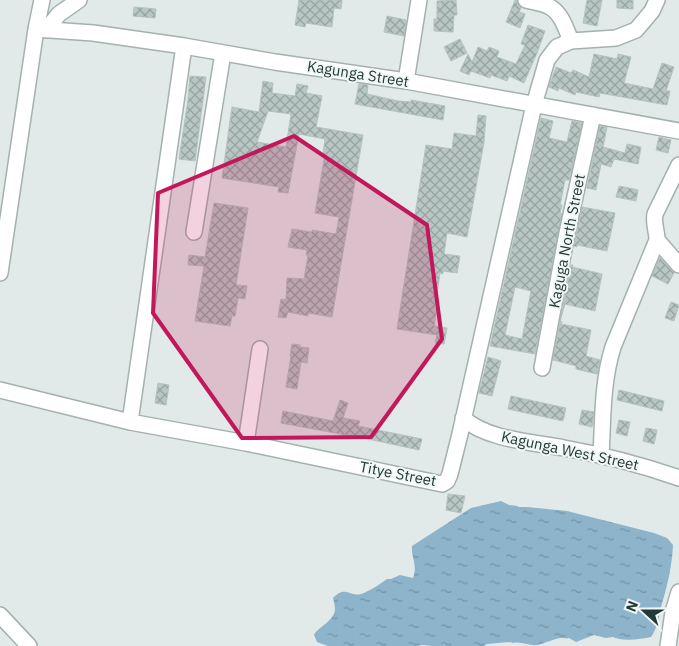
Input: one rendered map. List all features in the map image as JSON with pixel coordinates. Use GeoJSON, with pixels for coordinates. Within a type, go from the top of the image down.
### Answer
{"type":"FeatureCollection","features":[{"type":"Feature","properties":{"kind":"street"},"geometry":{"type":"LineString","coordinates":[[0,273],[41,30],[42,0]]}},
{"type":"Feature","properties":{"kind":"street"},"geometry":{"type":"LineString","coordinates":[[41,30],[79,0]]}},
{"type":"Feature","properties":{"kind":"street"},"geometry":{"type":"LineString","coordinates":[[406,81],[419,0]]}},
{"type":"Feature","properties":{"kind":"street"},"geometry":{"type":"LineString","coordinates":[[526,0],[550,7],[562,20],[571,41],[616,38],[636,30],[652,12],[657,0]]}},
{"type":"Feature","properties":{"kind":"street","name":"Kagunga Street"},"geometry":{"type":"LineString","coordinates":[[41,30],[93,33],[406,81],[679,131]]}},
{"type":"Feature","properties":{"kind":"street","name":"Titye Street"},"geometry":{"type":"LineString","coordinates":[[0,390],[130,422],[246,442],[442,484],[447,481],[534,105],[548,60],[557,47],[571,41]]}},
{"type":"Feature","properties":{"kind":"street"},"geometry":{"type":"LineString","coordinates":[[130,422],[184,46]]}},
{"type":"Feature","properties":{"kind":"street"},"geometry":{"type":"LineString","coordinates":[[194,232],[223,53]]}},
{"type":"Feature","properties":{"kind":"street","name":"Kaguga North Street"},"geometry":{"type":"LineString","coordinates":[[542,368],[567,233],[593,115]]}},
{"type":"Feature","properties":{"kind":"street"},"geometry":{"type":"LineString","coordinates":[[601,456],[605,383],[608,364],[656,240],[655,214],[674,192],[679,165]]}},
{"type":"Feature","properties":{"kind":"street"},"geometry":{"type":"LineString","coordinates":[[656,240],[679,266]]}},
{"type":"Feature","properties":{"kind":"street"},"geometry":{"type":"LineString","coordinates":[[246,442],[260,349]]}},
{"type":"Feature","properties":{"kind":"street","name":"Kagunga West Street"},"geometry":{"type":"LineString","coordinates":[[463,418],[470,424],[489,433],[601,456],[679,478]]}},
{"type":"Feature","properties":{"kind":"street"},"geometry":{"type":"LineString","coordinates":[[668,646],[673,612],[679,592]]}},
{"type":"Feature","properties":{"kind":"street"},"geometry":{"type":"LineString","coordinates":[[0,615],[29,646]]}},
{"type":"Feature","properties":{"kind":"highlighted area"},"geometry":{"type":"Polygon","coordinates":[[[294,136],[427,225],[442,339],[371,437],[242,438],[153,313],[158,193],[294,136]]]}},
{"type":"Feature","properties":{"kind":"water"},"geometry":{"type":"Polygon","coordinates":[[[501,501],[519,507],[567,511],[667,538],[673,545],[670,569],[658,623],[651,637],[626,640],[594,635],[576,642],[569,638],[561,638],[537,645],[510,642],[487,644],[484,646],[328,646],[317,642],[314,635],[332,618],[335,609],[333,598],[337,594],[344,592],[361,594],[387,579],[400,575],[413,578],[415,565],[412,546],[471,508],[501,501]]]}},
{"type":"Feature","properties":{"kind":"building"},"geometry":{"type":"Polygon","coordinates":[[[299,0],[342,0],[341,9],[334,8],[332,27],[306,23],[305,27],[295,25],[299,0]]]}},
{"type":"Feature","properties":{"kind":"building"},"geometry":{"type":"Polygon","coordinates":[[[456,0],[457,15],[454,15],[453,32],[434,31],[434,19],[437,19],[437,1],[456,0]]]}},
{"type":"Feature","properties":{"kind":"building"},"geometry":{"type":"Polygon","coordinates":[[[515,0],[517,0],[521,8],[519,12],[525,14],[520,28],[506,22],[515,0]]]}},
{"type":"Feature","properties":{"kind":"building"},"geometry":{"type":"Polygon","coordinates":[[[587,0],[602,0],[597,26],[583,23],[587,0]]]}},
{"type":"Feature","properties":{"kind":"building"},"geometry":{"type":"Polygon","coordinates":[[[617,0],[633,0],[633,9],[617,8],[617,0]]]}},
{"type":"Feature","properties":{"kind":"building"},"geometry":{"type":"Polygon","coordinates":[[[134,7],[156,9],[155,18],[133,16],[134,7]]]}},
{"type":"Feature","properties":{"kind":"building"},"geometry":{"type":"Polygon","coordinates":[[[387,16],[406,20],[404,36],[384,32],[387,16]]]}},
{"type":"Feature","properties":{"kind":"building"},"geometry":{"type":"Polygon","coordinates":[[[528,25],[545,31],[524,83],[509,76],[507,81],[491,75],[490,78],[471,71],[469,75],[460,71],[468,54],[472,62],[478,47],[487,51],[489,47],[499,51],[497,57],[516,64],[525,45],[521,44],[528,25]]]}},
{"type":"Feature","properties":{"kind":"building"},"geometry":{"type":"Polygon","coordinates":[[[460,39],[467,53],[451,61],[444,47],[460,39]]]}},
{"type":"Feature","properties":{"kind":"building"},"geometry":{"type":"Polygon","coordinates":[[[594,54],[617,59],[618,54],[631,57],[624,83],[653,89],[662,63],[674,67],[666,91],[670,91],[667,105],[600,93],[599,97],[576,92],[575,95],[559,88],[558,91],[549,87],[556,67],[571,73],[573,70],[589,77],[594,54]]]}},
{"type":"Feature","properties":{"kind":"building"},"geometry":{"type":"Polygon","coordinates":[[[190,76],[206,77],[195,161],[179,159],[190,76]]]}},
{"type":"Feature","properties":{"kind":"building"},"geometry":{"type":"Polygon","coordinates":[[[263,81],[273,83],[272,93],[295,96],[297,84],[308,86],[306,93],[322,96],[316,127],[363,135],[332,317],[308,313],[308,316],[288,312],[286,318],[278,317],[281,299],[286,300],[287,278],[304,279],[308,255],[306,255],[307,250],[288,247],[292,229],[336,234],[339,217],[315,213],[325,154],[323,154],[325,139],[299,134],[288,193],[278,192],[279,187],[222,178],[232,107],[259,112],[263,81]],[[268,111],[257,142],[286,147],[291,114],[268,111]]]}},
{"type":"Feature","properties":{"kind":"building"},"geometry":{"type":"Polygon","coordinates":[[[359,84],[368,85],[367,94],[398,101],[411,102],[411,100],[445,106],[443,120],[355,104],[359,84]]]}},
{"type":"Feature","properties":{"kind":"building"},"geometry":{"type":"Polygon","coordinates":[[[478,115],[486,116],[484,142],[467,237],[447,233],[444,254],[460,256],[457,273],[443,271],[443,274],[440,273],[434,326],[447,328],[444,344],[435,343],[437,335],[397,329],[426,145],[452,149],[454,133],[476,136],[478,115]]]}},
{"type":"Feature","properties":{"kind":"building"},"geometry":{"type":"Polygon","coordinates":[[[541,118],[553,121],[549,138],[567,142],[572,121],[582,123],[569,180],[565,180],[560,205],[562,205],[560,213],[562,214],[535,354],[490,346],[541,118]],[[515,287],[505,335],[522,339],[531,291],[515,287]]]}},
{"type":"Feature","properties":{"kind":"building"},"geometry":{"type":"Polygon","coordinates":[[[600,126],[607,127],[603,147],[625,153],[627,144],[641,147],[638,164],[614,159],[611,167],[601,164],[596,190],[587,188],[600,126]]]}},
{"type":"Feature","properties":{"kind":"building"},"geometry":{"type":"Polygon","coordinates":[[[659,137],[671,140],[668,153],[656,150],[659,137]]]}},
{"type":"Feature","properties":{"kind":"building"},"geometry":{"type":"Polygon","coordinates":[[[619,186],[638,190],[636,201],[616,197],[619,186]]]}},
{"type":"Feature","properties":{"kind":"building"},"geometry":{"type":"Polygon","coordinates":[[[214,203],[248,208],[236,285],[247,286],[245,299],[238,298],[235,316],[232,316],[230,326],[195,321],[204,266],[188,265],[189,255],[205,257],[214,203]]]}},
{"type":"Feature","properties":{"kind":"building"},"geometry":{"type":"Polygon","coordinates":[[[582,207],[615,213],[607,251],[574,246],[582,207]]]}},
{"type":"Feature","properties":{"kind":"building"},"geometry":{"type":"Polygon","coordinates":[[[660,258],[674,273],[668,284],[652,276],[660,258]]]}},
{"type":"Feature","properties":{"kind":"building"},"geometry":{"type":"Polygon","coordinates":[[[571,265],[573,265],[572,267],[602,274],[595,311],[565,304],[561,317],[571,265]]]}},
{"type":"Feature","properties":{"kind":"building"},"geometry":{"type":"Polygon","coordinates":[[[671,302],[679,305],[674,321],[665,318],[671,302]]]}},
{"type":"Feature","properties":{"kind":"building"},"geometry":{"type":"Polygon","coordinates":[[[560,321],[562,322],[561,324],[591,330],[586,356],[600,360],[597,374],[576,369],[576,366],[553,360],[560,321]]]}},
{"type":"Feature","properties":{"kind":"building"},"geometry":{"type":"Polygon","coordinates":[[[292,344],[309,348],[307,363],[301,362],[297,389],[286,387],[292,344]]]}},
{"type":"Feature","properties":{"kind":"building"},"geometry":{"type":"Polygon","coordinates":[[[488,357],[501,361],[492,396],[479,393],[488,357]]]}},
{"type":"Feature","properties":{"kind":"building"},"geometry":{"type":"Polygon","coordinates":[[[158,383],[169,385],[166,405],[155,403],[158,383]]]}},
{"type":"Feature","properties":{"kind":"building"},"geometry":{"type":"Polygon","coordinates":[[[619,390],[664,401],[662,411],[617,400],[619,390]]]}},
{"type":"Feature","properties":{"kind":"building"},"geometry":{"type":"Polygon","coordinates":[[[511,396],[566,408],[563,421],[508,409],[511,396]]]}},
{"type":"Feature","properties":{"kind":"building"},"geometry":{"type":"Polygon","coordinates":[[[340,400],[348,403],[343,418],[360,421],[358,426],[422,439],[419,450],[281,423],[283,411],[333,421],[340,400]]]}},
{"type":"Feature","properties":{"kind":"building"},"geometry":{"type":"Polygon","coordinates":[[[582,410],[594,412],[592,427],[579,424],[582,410]]]}},
{"type":"Feature","properties":{"kind":"building"},"geometry":{"type":"Polygon","coordinates":[[[619,420],[630,422],[627,436],[616,433],[619,420]]]}},
{"type":"Feature","properties":{"kind":"building"},"geometry":{"type":"Polygon","coordinates":[[[646,428],[657,430],[654,444],[643,441],[646,428]]]}},
{"type":"Feature","properties":{"kind":"building"},"geometry":{"type":"Polygon","coordinates":[[[448,494],[465,496],[461,513],[446,510],[448,494]]]}}]}
